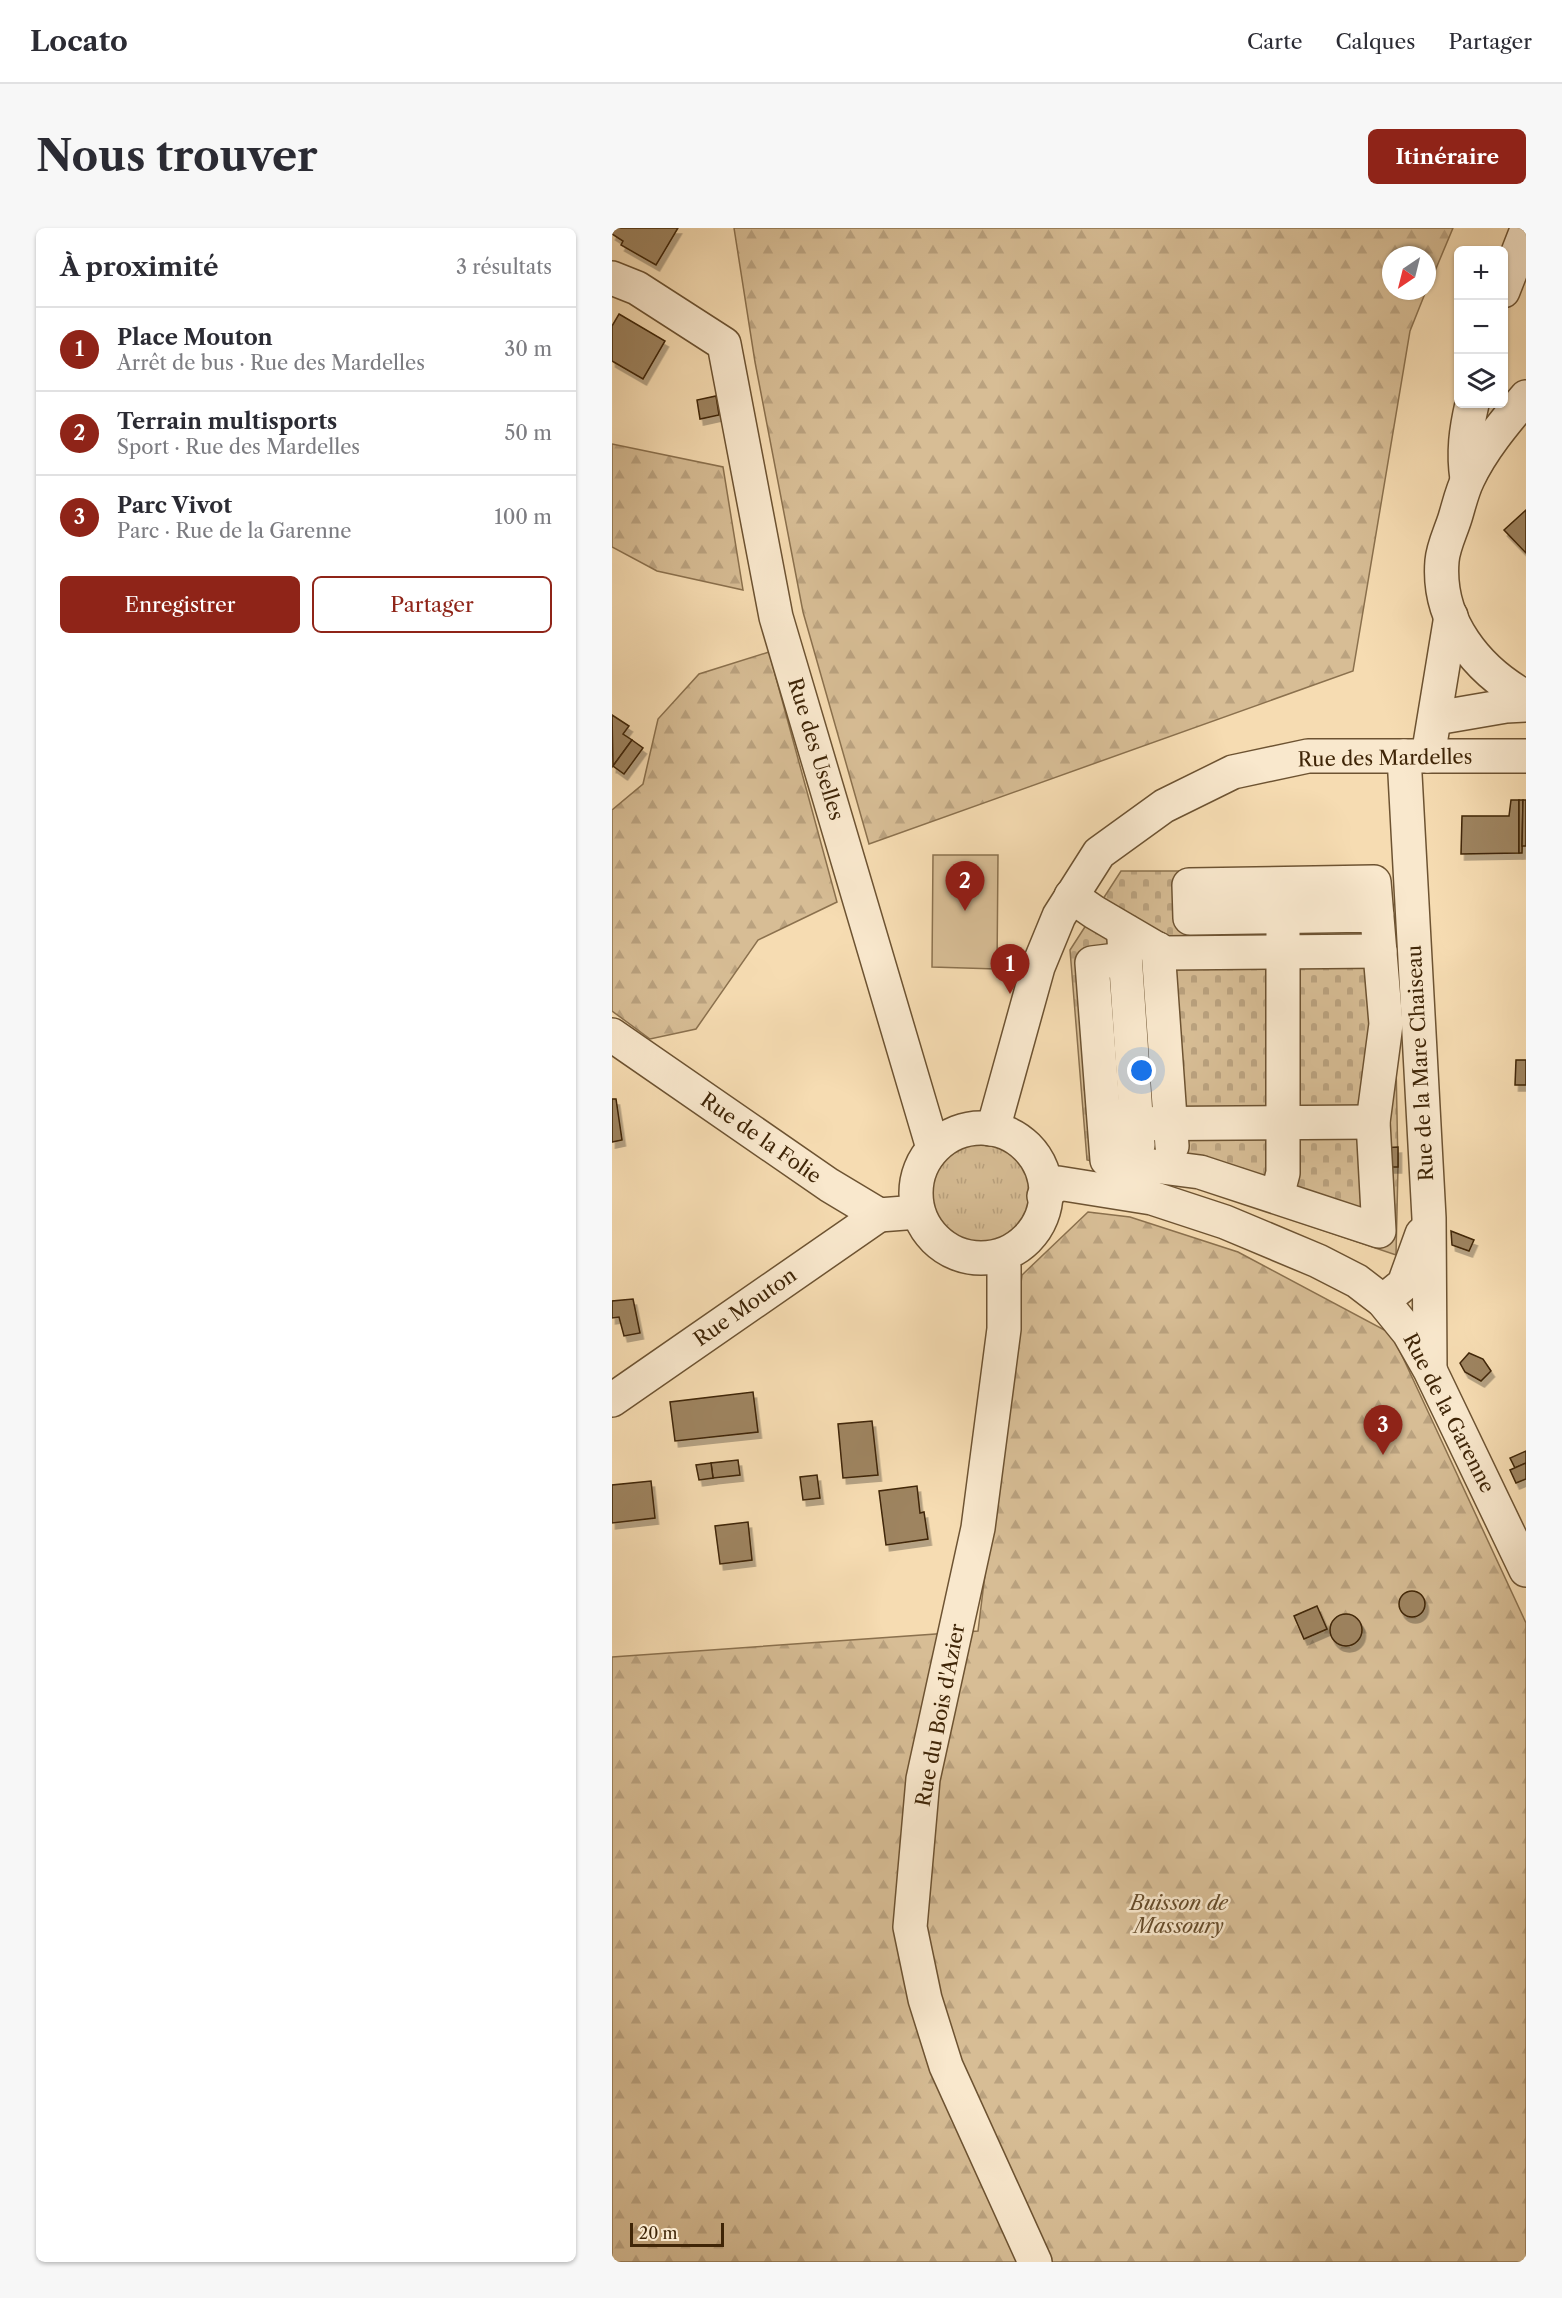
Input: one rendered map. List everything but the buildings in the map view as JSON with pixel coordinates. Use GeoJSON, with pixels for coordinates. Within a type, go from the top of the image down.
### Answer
{"type":"FeatureCollection","features":[{"type":"Feature","properties":{"kind":"street"},"geometry":{"type":"LineString","coordinates":[[1508,278],[1526,232]]}},
{"type":"Feature","properties":{"kind":"street","name":"Rue des Uselles"},"geometry":{"type":"LineString","coordinates":[[612,279],[637,288],[724,345],[776,617],[933,1148]]}},
{"type":"Feature","properties":{"kind":"street"},"geometry":{"type":"LineString","coordinates":[[1526,397],[1496,434],[1467,479],[1442,561],[1444,591],[1450,616],[1461,640],[1480,663],[1506,686],[1526,697]]}},
{"type":"Feature","properties":{"kind":"street"},"geometry":{"type":"LineString","coordinates":[[1467,479],[1464,454],[1466,427],[1471,408]]}},
{"type":"Feature","properties":{"kind":"street","name":"Rue de la Mare Chaiseau"},"geometry":{"type":"LineString","coordinates":[[1430,1370],[1429,1218],[1416,756],[1436,718],[1450,616]]}},
{"type":"Feature","properties":{"kind":"street"},"geometry":{"type":"LineString","coordinates":[[1436,718],[1506,706],[1526,705]]}},
{"type":"Feature","properties":{"kind":"street","name":"Rue des Mardelles"},"geometry":{"type":"LineString","coordinates":[[990,1129],[995,1122],[1038,967],[1059,916],[1099,853],[1164,806],[1233,772],[1308,756],[1526,756]]}},
{"type":"Feature","properties":{"kind":"street"},"geometry":{"type":"LineString","coordinates":[[1124,944],[1092,963],[1107,1160],[1200,1172],[1379,1231],[1372,1122],[1386,1024],[1377,915],[1374,882],[1189,885],[1190,918],[1377,915]]}},
{"type":"Feature","properties":{"kind":"street"},"geometry":{"type":"LineString","coordinates":[[1277,1196],[1283,1173],[1282,883]]}},
{"type":"Feature","properties":{"kind":"street"},"geometry":{"type":"LineString","coordinates":[[1071,896],[1124,944],[1158,949],[1164,953],[1380,951]]}},
{"type":"Feature","properties":{"kind":"street"},"geometry":{"type":"LineString","coordinates":[[1195,953],[1197,918]]}},
{"type":"Feature","properties":{"kind":"street"},"geometry":{"type":"LineString","coordinates":[[1124,944],[1139,1165]]}},
{"type":"Feature","properties":{"kind":"street"},"geometry":{"type":"LineString","coordinates":[[1158,949],[1173,1169]]}},
{"type":"Feature","properties":{"kind":"street"},"geometry":{"type":"LineString","coordinates":[[1097,1029],[1163,1023]]}},
{"type":"Feature","properties":{"kind":"street","name":"Rue de la Folie"},"geometry":{"type":"LineString","coordinates":[[612,1035],[828,1185],[879,1215]]}},
{"type":"Feature","properties":{"kind":"street"},"geometry":{"type":"LineString","coordinates":[[1105,1124],[1372,1122]]}},
{"type":"Feature","properties":{"kind":"street"},"geometry":{"type":"LineString","coordinates":[[971,1128],[990,1129],[1012,1135],[1029,1148],[1040,1165],[1046,1208],[1037,1228],[1022,1245],[1002,1256],[982,1259],[960,1256],[941,1246],[927,1231],[918,1212],[915,1189],[920,1167],[933,1148],[950,1135],[971,1128]]}},
{"type":"Feature","properties":{"kind":"street","name":"Rue de la Garenne"},"geometry":{"type":"LineString","coordinates":[[1044,1196],[1058,1183],[1152,1198],[1225,1222],[1318,1261],[1357,1281],[1383,1301],[1409,1333],[1430,1370],[1526,1570]]}},
{"type":"Feature","properties":{"kind":"street"},"geometry":{"type":"LineString","coordinates":[[879,1215],[918,1212]]}},
{"type":"Feature","properties":{"kind":"street","name":"Rue Mouton"},"geometry":{"type":"LineString","coordinates":[[612,1400],[879,1215]]}},
{"type":"Feature","properties":{"kind":"street"},"geometry":{"type":"LineString","coordinates":[[1383,1301],[1404,1284],[1429,1218]]}},
{"type":"Feature","properties":{"kind":"street","name":"Rue du Bois d'Azier"},"geometry":{"type":"LineString","coordinates":[[1002,1256],[1004,1329],[980,1516],[923,1779],[910,1927],[925,1999],[946,2066],[1035,2262]]}},
{"type":"Feature","properties":{"kind":"green space"},"geometry":{"type":"Polygon","coordinates":[[[734,228],[1453,228],[1436,269],[1436,246],[1382,246],[1382,300],[1422,300],[1410,331],[1353,671],[869,844],[803,612],[755,362],[734,228]]]}},
{"type":"Feature","properties":{"kind":"green space"},"geometry":{"type":"Polygon","coordinates":[[[612,444],[723,467],[743,590],[657,571],[612,547],[612,444]]]}},
{"type":"Feature","properties":{"kind":"green space"},"geometry":{"type":"Polygon","coordinates":[[[769,652],[837,902],[758,940],[696,1029],[650,1039],[612,1011],[612,810],[643,784],[658,719],[699,674],[769,652]]]}},
{"type":"Feature","properties":{"kind":"green space"},"geometry":{"type":"Polygon","coordinates":[[[933,855],[998,855],[997,969],[932,967],[933,855]]]}},
{"type":"Feature","properties":{"kind":"green space"},"geometry":{"type":"Polygon","coordinates":[[[1121,871],[1383,871],[1396,1063],[1398,1167],[1396,1255],[1198,1188],[1087,1160],[1070,950],[1121,871]]]}},
{"type":"Feature","properties":{"kind":"green space"},"geometry":{"type":"Polygon","coordinates":[[[980,1144],[999,1148],[1015,1159],[1026,1175],[1030,1194],[1026,1213],[1015,1229],[999,1240],[980,1244],[961,1240],[945,1229],[934,1213],[930,1194],[934,1175],[945,1159],[961,1148],[980,1144]]]}},
{"type":"Feature","properties":{"kind":"green space","name":"Buisson de Massoury"},"geometry":{"type":"Polygon","coordinates":[[[1088,1212],[1130,1217],[1238,1252],[1392,1334],[1526,1623],[1526,2262],[612,2262],[612,1657],[978,1631],[1022,1275],[1088,1212]]]}},
{"type":"Feature","properties":{"kind":"place","name":"Terrain multisports"},"geometry":{"type":"Point","coordinates":[965,911]}},
{"type":"Feature","properties":{"kind":"place","name":"Place Mouton"},"geometry":{"type":"Point","coordinates":[1010,994]}},
{"type":"Feature","properties":{"kind":"place","name":"Parc Vivot"},"geometry":{"type":"Point","coordinates":[1383,1455]}}]}
